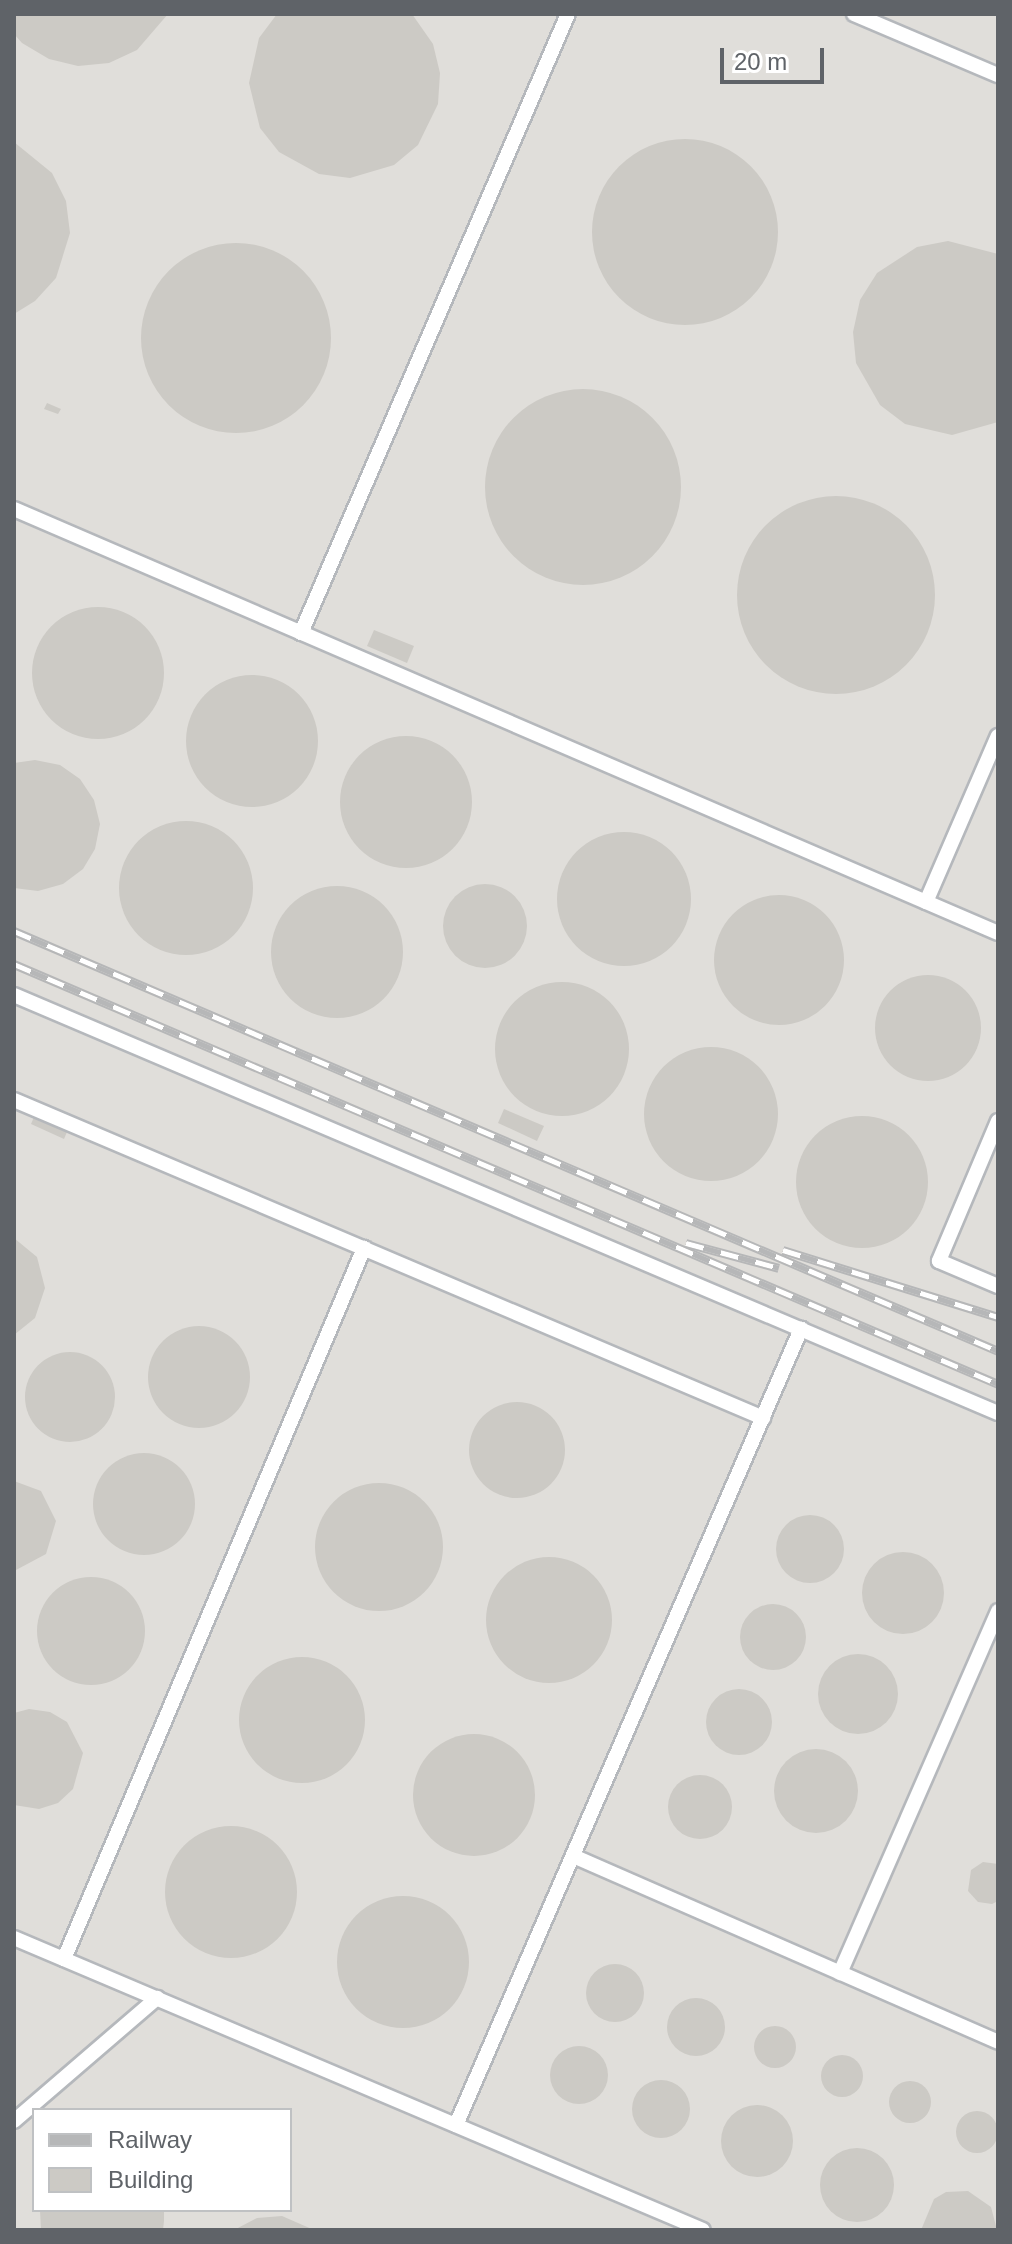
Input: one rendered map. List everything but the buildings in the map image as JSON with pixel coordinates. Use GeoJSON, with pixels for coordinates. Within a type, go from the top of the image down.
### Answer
{"type":"FeatureCollection","features":[{"type":"Feature","properties":{"kind":"lane"},"geometry":{"type":"LineString","coordinates":[[301,633],[568,14]]}},
{"type":"Feature","properties":{"kind":"lane"},"geometry":{"type":"LineString","coordinates":[[854,14],[998,75]]}},
{"type":"Feature","properties":{"kind":"lane"},"geometry":{"type":"LineString","coordinates":[[14,509],[998,933]]}},
{"type":"Feature","properties":{"kind":"lane"},"geometry":{"type":"LineString","coordinates":[[926,902],[998,736]]}},
{"type":"Feature","properties":{"kind":"lane"},"geometry":{"type":"LineString","coordinates":[[14,995],[998,1413]]}},
{"type":"Feature","properties":{"kind":"lane"},"geometry":{"type":"LineString","coordinates":[[14,1100],[763,1418]]}},
{"type":"Feature","properties":{"kind":"lane"},"geometry":{"type":"LineString","coordinates":[[998,1121],[939,1261],[998,1286]]}},
{"type":"Feature","properties":{"kind":"lane"},"geometry":{"type":"LineString","coordinates":[[64,1959],[364,1248]]}},
{"type":"Feature","properties":{"kind":"lane"},"geometry":{"type":"LineString","coordinates":[[456,2125],[801,1329]]}},
{"type":"Feature","properties":{"kind":"lane"},"geometry":{"type":"LineString","coordinates":[[840,1973],[998,1611]]}},
{"type":"Feature","properties":{"kind":"lane"},"geometry":{"type":"LineString","coordinates":[[573,1856],[998,2042]]}},
{"type":"Feature","properties":{"kind":"lane"},"geometry":{"type":"LineString","coordinates":[[14,1938],[703,2230]]}},
{"type":"Feature","properties":{"kind":"lane"},"geometry":{"type":"LineString","coordinates":[[14,2121],[157,1998]]}},
{"type":"Feature","properties":{"kind":"shaded area"},"geometry":{"type":"Polygon","coordinates":[[[14,14],[998,14],[998,2230],[14,2230],[14,14]]]}},
{"type":"Feature","properties":{"kind":"railway"},"geometry":{"type":"LineString","coordinates":[[14,931],[998,1351]]}},
{"type":"Feature","properties":{"kind":"railway"},"geometry":{"type":"LineString","coordinates":[[14,964],[998,1384]]}},
{"type":"Feature","properties":{"kind":"railway"},"geometry":{"type":"LineString","coordinates":[[686,1243],[779,1268]]}},
{"type":"Feature","properties":{"kind":"railway"},"geometry":{"type":"LineString","coordinates":[[783,1250],[998,1317]]}}]}
